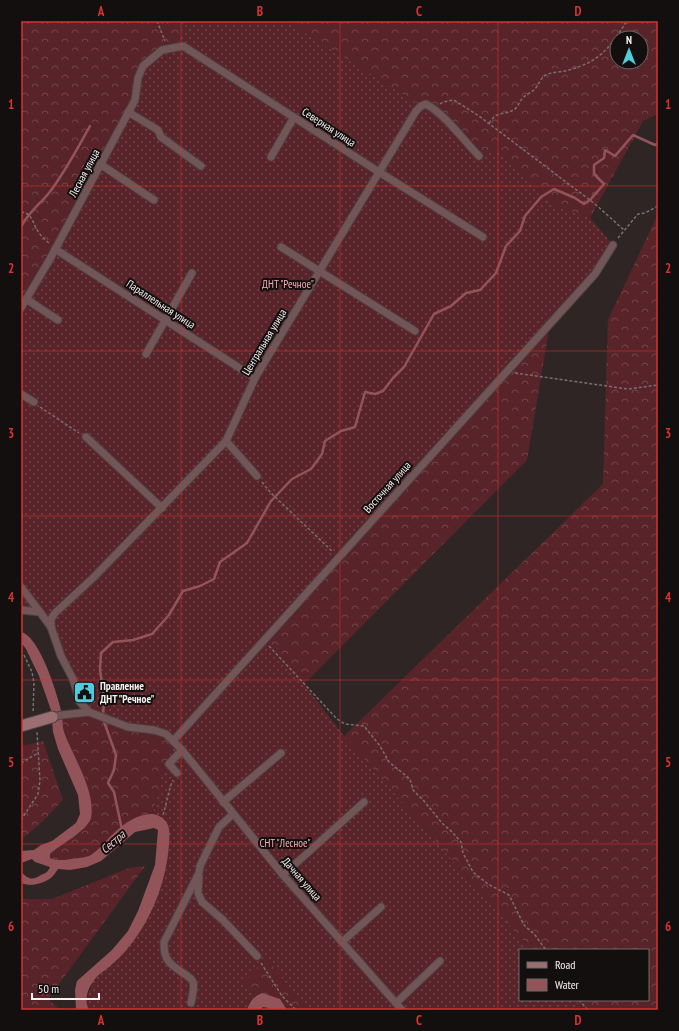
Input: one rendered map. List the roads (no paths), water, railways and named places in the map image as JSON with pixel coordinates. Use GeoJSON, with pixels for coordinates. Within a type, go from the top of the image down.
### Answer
{"type":"FeatureCollection","features":[{"type":"Feature","properties":{"kind":"street","name":"Северная улица"},"geometry":{"type":"LineString","coordinates":[[165,49],[183,46],[483,237]]}},
{"type":"Feature","properties":{"kind":"street","name":"Лесная улица"},"geometry":{"type":"LineString","coordinates":[[21,308],[55,249],[135,100],[138,78],[143,66],[165,49]]}},
{"type":"Feature","properties":{"kind":"street","name":"Центральная улица"},"geometry":{"type":"LineString","coordinates":[[51,627],[52,619],[55,613],[93,578],[226,442],[255,378],[416,111],[421,106],[426,104],[436,111],[479,156]]}},
{"type":"Feature","properties":{"kind":"street"},"geometry":{"type":"LineString","coordinates":[[128,112],[158,130],[161,137],[201,166]]}},
{"type":"Feature","properties":{"kind":"street"},"geometry":{"type":"LineString","coordinates":[[271,157],[294,117]]}},
{"type":"Feature","properties":{"kind":"street"},"geometry":{"type":"LineString","coordinates":[[100,164],[154,200]]}},
{"type":"Feature","properties":{"kind":"street","name":"Восточная улица"},"geometry":{"type":"LineString","coordinates":[[173,741],[594,274],[613,245]]}},
{"type":"Feature","properties":{"kind":"street"},"geometry":{"type":"LineString","coordinates":[[281,247],[319,272],[415,330]]}},
{"type":"Feature","properties":{"kind":"street","name":"Параллельная улица"},"geometry":{"type":"LineString","coordinates":[[55,249],[255,378]]}},
{"type":"Feature","properties":{"kind":"street"},"geometry":{"type":"LineString","coordinates":[[146,354],[192,273]]}},
{"type":"Feature","properties":{"kind":"street"},"geometry":{"type":"LineString","coordinates":[[26,299],[58,320]]}},
{"type":"Feature","properties":{"kind":"street"},"geometry":{"type":"LineString","coordinates":[[21,394],[34,402]]}},
{"type":"Feature","properties":{"kind":"street"},"geometry":{"type":"LineString","coordinates":[[86,437],[162,508]]}},
{"type":"Feature","properties":{"kind":"street"},"geometry":{"type":"LineString","coordinates":[[226,442],[257,476]]}},
{"type":"Feature","properties":{"kind":"street"},"geometry":{"type":"LineString","coordinates":[[21,587],[51,627],[61,656],[73,679],[80,702],[89,712]]}},
{"type":"Feature","properties":{"kind":"street"},"geometry":{"type":"LineString","coordinates":[[21,610],[40,612]]}},
{"type":"Feature","properties":{"kind":"street"},"geometry":{"type":"LineString","coordinates":[[21,726],[57,716],[89,712]]}},
{"type":"Feature","properties":{"kind":"street","name":"Дачная улица"},"geometry":{"type":"LineString","coordinates":[[89,712],[128,727],[154,730],[166,734],[182,750],[284,875],[402,1010]]}},
{"type":"Feature","properties":{"kind":"street"},"geometry":{"type":"LineString","coordinates":[[177,773],[169,764],[182,750]]}},
{"type":"Feature","properties":{"kind":"street"},"geometry":{"type":"LineString","coordinates":[[223,802],[281,753]]}},
{"type":"Feature","properties":{"kind":"street"},"geometry":{"type":"LineString","coordinates":[[284,875],[364,802]]}},
{"type":"Feature","properties":{"kind":"street"},"geometry":{"type":"LineString","coordinates":[[233,814],[219,828],[200,866],[198,893],[202,902],[223,920],[257,956]]}},
{"type":"Feature","properties":{"kind":"street"},"geometry":{"type":"LineString","coordinates":[[191,1003],[194,984],[192,980],[166,959],[164,942],[199,873]]}},
{"type":"Feature","properties":{"kind":"street"},"geometry":{"type":"LineString","coordinates":[[342,942],[380,907]]}},
{"type":"Feature","properties":{"kind":"street"},"geometry":{"type":"LineString","coordinates":[[396,1003],[440,961]]}},
{"type":"Feature","properties":{"kind":"water","name":"Сестра"},"geometry":{"type":"Polygon","coordinates":[[[21,632],[28,636],[35,644],[47,668],[60,705],[64,732],[83,774],[92,808],[89,823],[50,854],[50,858],[55,860],[63,860],[91,855],[119,828],[142,815],[154,814],[159,816],[166,821],[169,828],[170,836],[165,873],[151,912],[137,937],[126,951],[98,975],[91,985],[86,999],[89,1010],[76,1010],[75,990],[77,981],[112,950],[128,931],[138,911],[155,865],[158,830],[154,828],[135,832],[101,861],[87,867],[70,870],[58,869],[52,877],[41,883],[29,885],[21,883],[21,872],[28,878],[32,879],[46,873],[50,867],[35,862],[32,859],[21,863],[21,851],[34,850],[41,845],[52,841],[76,823],[80,814],[78,795],[58,749],[53,732],[51,710],[39,676],[26,649],[23,645],[21,645],[21,632]]]}},
{"type":"Feature","properties":{"kind":"water"},"geometry":{"type":"Polygon","coordinates":[[[262,993],[280,999],[287,1010],[271,1010],[263,1007],[260,1010],[247,1010],[252,1000],[262,993]]]}},
{"type":"Feature","properties":{"kind":"waterway"},"geometry":{"type":"LineString","coordinates":[[21,227],[30,213],[55,185],[90,126]]}},
{"type":"Feature","properties":{"kind":"waterway","name":"Сестра"},"geometry":{"type":"LineString","coordinates":[[122,830],[114,792],[108,783],[114,770],[116,755],[103,719],[104,697],[100,670],[101,653],[113,642],[133,640],[152,634],[169,615],[183,591],[200,586],[214,579],[220,562],[247,543],[271,501],[292,479],[311,469],[322,454],[325,441],[341,431],[355,427],[365,392],[375,394],[383,391],[404,367],[434,314],[451,306],[466,293],[480,290],[496,273],[506,246],[520,231],[525,216],[541,197],[554,189],[575,198],[584,204],[590,200],[604,184],[594,174],[594,165],[604,158],[605,150],[615,156],[633,135],[655,145],[658,143]]}},
{"type":"Feature","properties":{"kind":"place","name":"Правление ДНТ \"Речное\""},"geometry":{"type":"Point","coordinates":[85,692]}},
{"type":"Feature","properties":{"kind":"park label","name":"ДНТ \"Речное\""},"geometry":{"type":"Point","coordinates":[288,284]}},
{"type":"Feature","properties":{"kind":"park label","name":"СНТ \"Лесное\""},"geometry":{"type":"Point","coordinates":[285,843]}}]}
